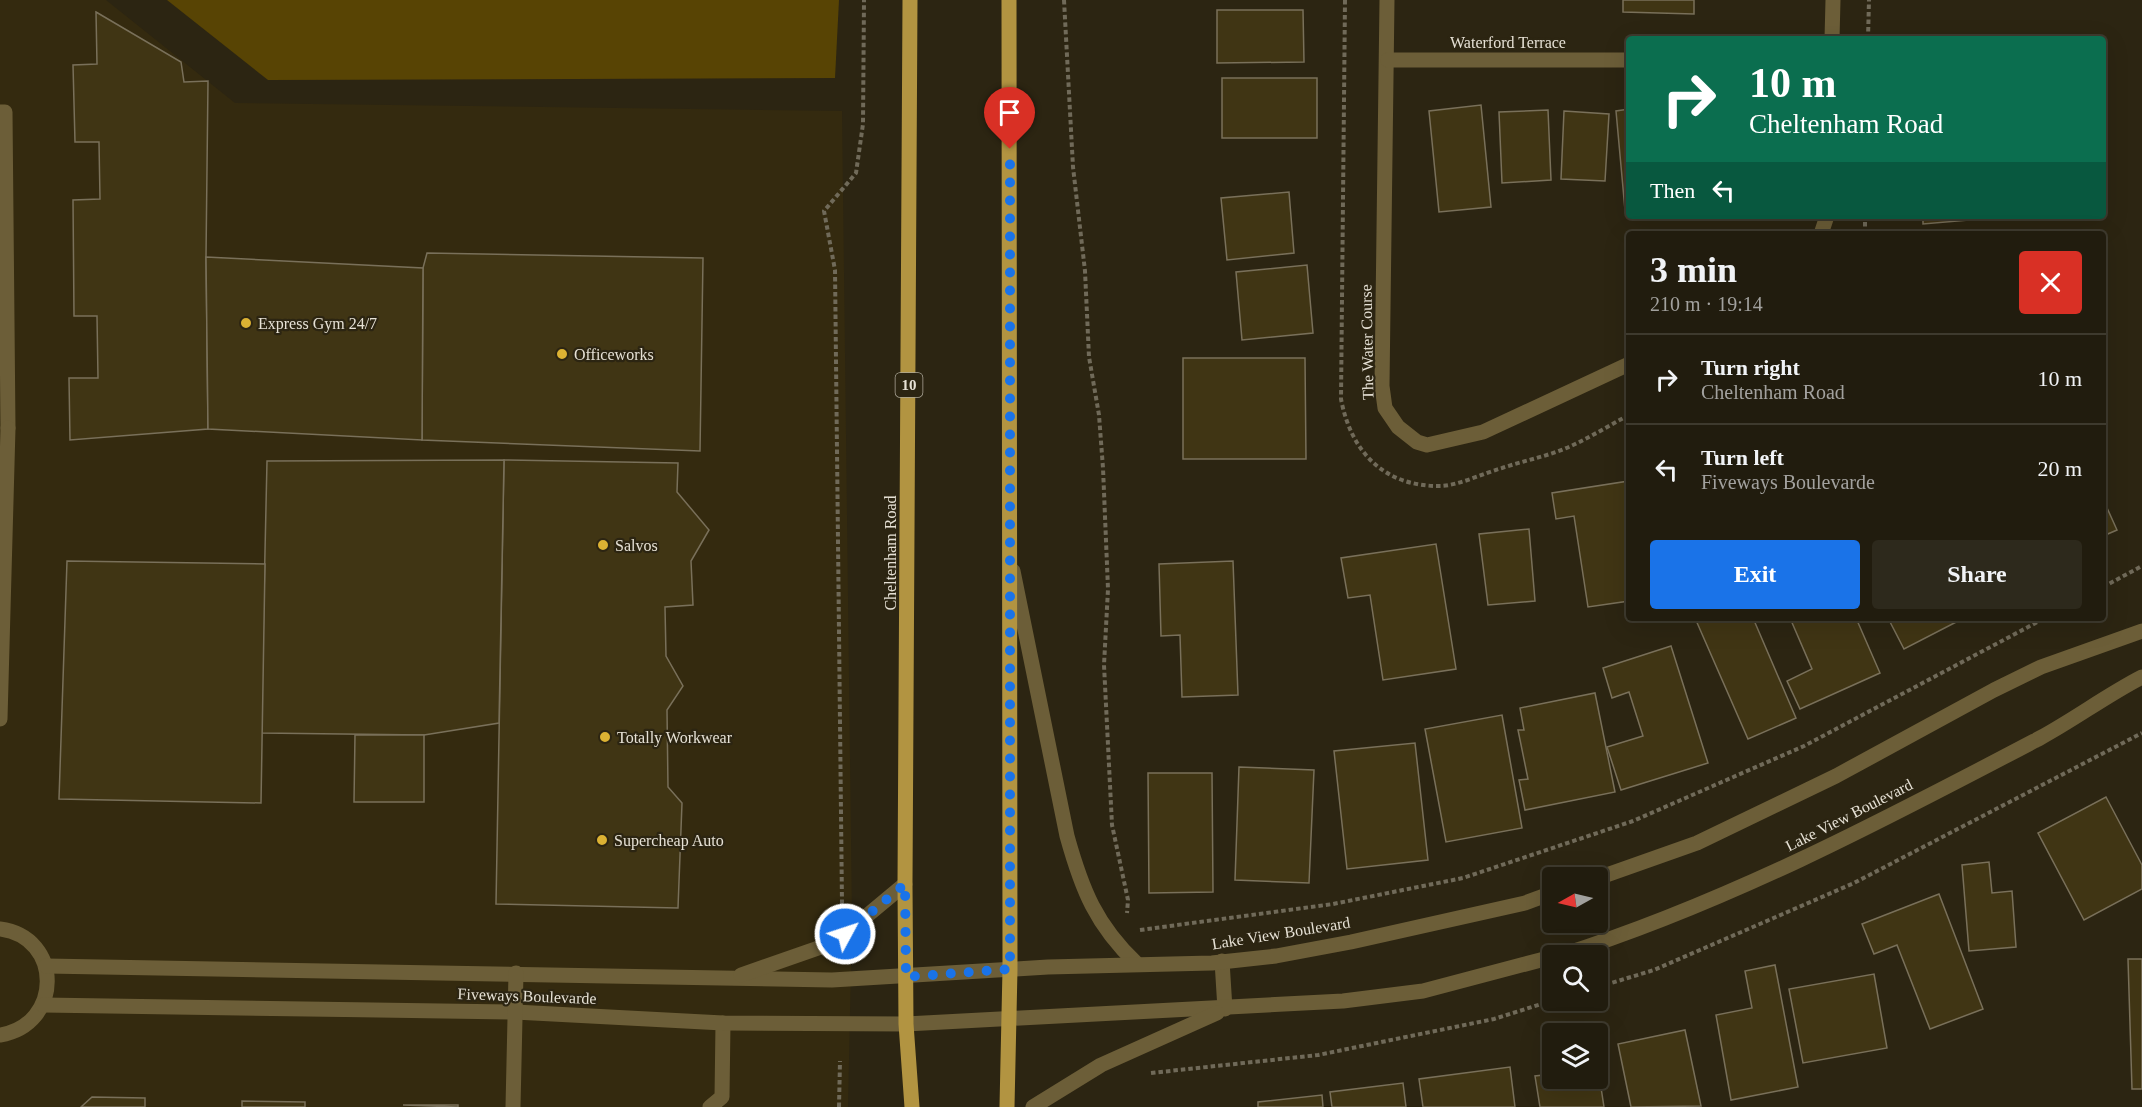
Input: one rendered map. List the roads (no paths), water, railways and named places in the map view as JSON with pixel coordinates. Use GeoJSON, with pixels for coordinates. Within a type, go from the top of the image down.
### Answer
{"type":"FeatureCollection","features":[{"type":"Feature","properties":{"kind":"main road","name":"Cheltenham Road"},"geometry":{"type":"LineString","coordinates":[[910,0],[905,884],[906,1024],[912,1107]]}},
{"type":"Feature","properties":{"kind":"main road"},"geometry":{"type":"LineString","coordinates":[[1007,1107],[1010,969],[1009,0]]}},
{"type":"Feature","properties":{"kind":"street","name":"The Water Course"},"geometry":{"type":"LineString","coordinates":[[1387,0],[1382,386],[1385,408],[1398,427],[1417,442],[1427,445],[1483,432],[1626,365]]}},
{"type":"Feature","properties":{"kind":"street"},"geometry":{"type":"LineString","coordinates":[[1832,36],[1833,0]]}},
{"type":"Feature","properties":{"kind":"street","name":"Waterford Terrace"},"geometry":{"type":"LineString","coordinates":[[1388,60],[1626,60]]}},
{"type":"Feature","properties":{"kind":"street"},"geometry":{"type":"LineString","coordinates":[[0,112],[5,112],[3,306],[8,428],[0,719]]}},
{"type":"Feature","properties":{"kind":"street"},"geometry":{"type":"LineString","coordinates":[[1010,556],[1067,836],[1079,879],[1096,918],[1115,943],[1137,964]]}},
{"type":"Feature","properties":{"kind":"street"},"geometry":{"type":"LineString","coordinates":[[1608,874],[1707,837],[1836,776],[2041,667],[2142,632]]}},
{"type":"Feature","properties":{"kind":"street","name":"Lake View Boulevard"},"geometry":{"type":"LineString","coordinates":[[1594,945],[1754,882],[2043,736],[2142,677]]}},
{"type":"Feature","properties":{"kind":"street"},"geometry":{"type":"LineString","coordinates":[[733,978],[824,946],[845,934],[905,884]]}},
{"type":"Feature","properties":{"kind":"street","name":"Lake View Boulevard"},"geometry":{"type":"LineString","coordinates":[[1010,969],[1222,961],[1276,956],[1351,942],[1525,903],[1542,897]]}},
{"type":"Feature","properties":{"kind":"street"},"geometry":{"type":"LineString","coordinates":[[0,929],[25,938],[38,950],[46,966],[48,979],[43,1005],[33,1019],[19,1030],[0,1035]]}},
{"type":"Feature","properties":{"kind":"street"},"geometry":{"type":"LineString","coordinates":[[1009,1019],[1343,1001],[1423,991],[1542,960]]}},
{"type":"Feature","properties":{"kind":"street"},"geometry":{"type":"LineString","coordinates":[[1222,961],[1225,1009]]}},
{"type":"Feature","properties":{"kind":"street","name":"Fiveways Boulevarde"},"geometry":{"type":"LineString","coordinates":[[46,966],[832,980],[1010,969]]}},
{"type":"Feature","properties":{"kind":"street"},"geometry":{"type":"LineString","coordinates":[[513,1107],[516,973]]}},
{"type":"Feature","properties":{"kind":"street","name":"Fiveways Boulevarde"},"geometry":{"type":"LineString","coordinates":[[43,1005],[515,1012],[723,1023],[906,1024],[1009,1019]]}},
{"type":"Feature","properties":{"kind":"street"},"geometry":{"type":"LineString","coordinates":[[1033,1107],[1101,1065],[1225,1009]]}},
{"type":"Feature","properties":{"kind":"street"},"geometry":{"type":"LineString","coordinates":[[710,1107],[722,1097],[723,1023]]}},
{"type":"Feature","properties":{"kind":"place","name":"Express Gym 24/7"},"geometry":{"type":"Point","coordinates":[246,323]}},
{"type":"Feature","properties":{"kind":"place","name":"Officeworks"},"geometry":{"type":"Point","coordinates":[562,354]}},
{"type":"Feature","properties":{"kind":"place","name":"Salvos"},"geometry":{"type":"Point","coordinates":[603,545]}},
{"type":"Feature","properties":{"kind":"place","name":"Totally Workwear"},"geometry":{"type":"Point","coordinates":[605,737]}},
{"type":"Feature","properties":{"kind":"place","name":"Supercheap Auto"},"geometry":{"type":"Point","coordinates":[602,840]}}]}
